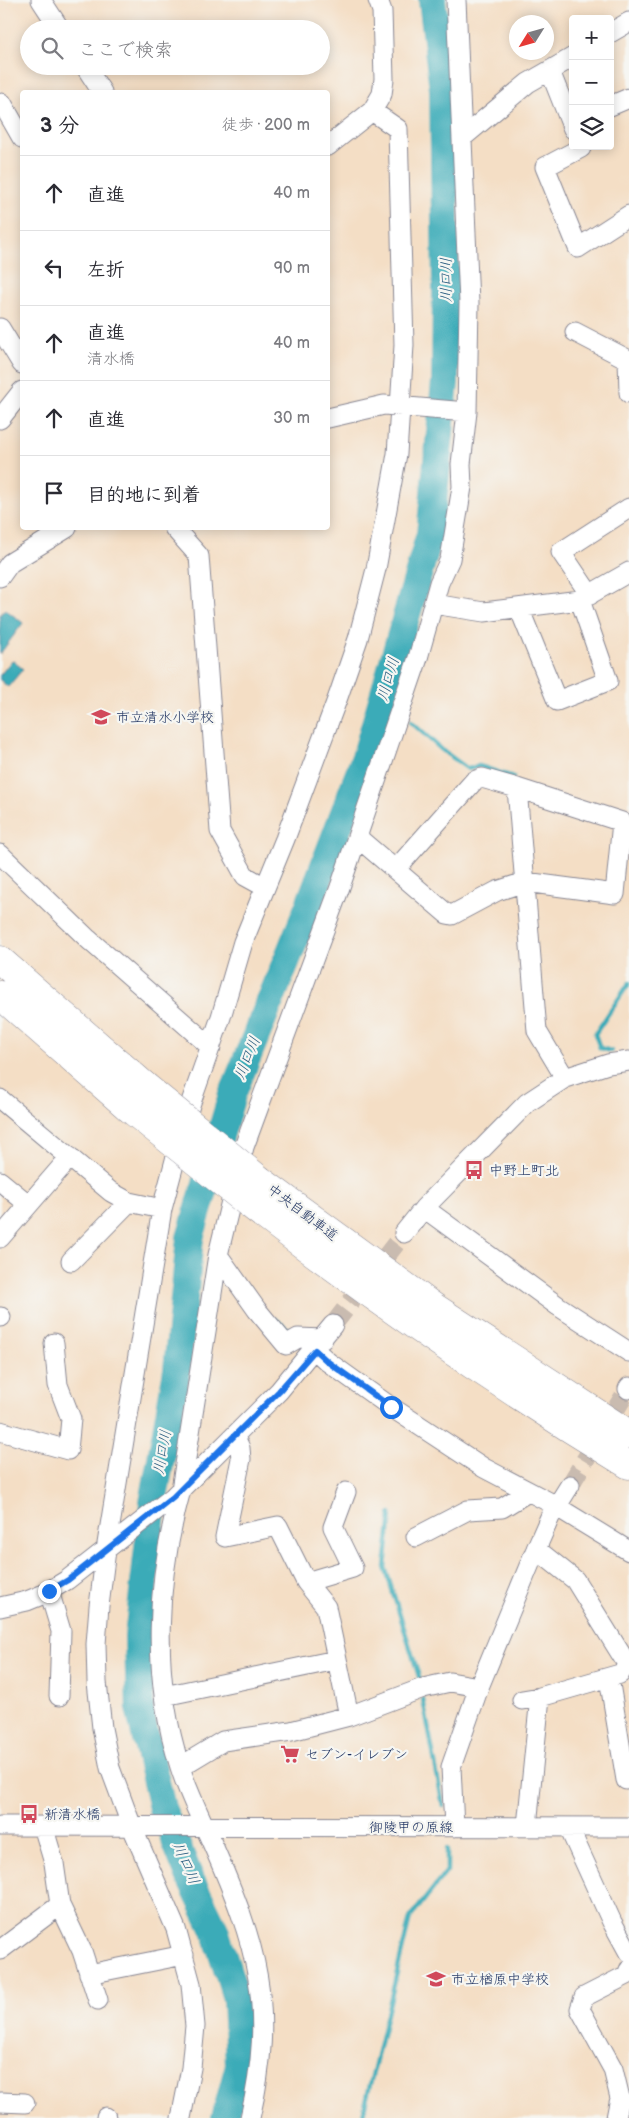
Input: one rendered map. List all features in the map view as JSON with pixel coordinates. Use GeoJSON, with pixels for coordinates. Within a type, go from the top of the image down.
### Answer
{"type":"FeatureCollection","features":[{"type":"Feature","properties":{"kind":"highway","name":"中央自動車道"},"geometry":{"type":"LineString","coordinates":[[0,960],[145,1086],[333,1269],[490,1378],[629,1465]]}},
{"type":"Feature","properties":{"kind":"highway","name":"中央自動車道"},"geometry":{"type":"LineString","coordinates":[[0,995],[129,1108],[254,1192],[629,1434]]}},
{"type":"Feature","properties":{"kind":"street"},"geometry":{"type":"LineString","coordinates":[[41,0],[54,20]]}},
{"type":"Feature","properties":{"kind":"street"},"geometry":{"type":"LineString","coordinates":[[330,144],[372,111],[382,94],[384,79],[382,11],[378,0]]}},
{"type":"Feature","properties":{"kind":"street"},"geometry":{"type":"LineString","coordinates":[[250,2118],[259,2074],[262,2046],[263,2022],[259,1980],[247,1930],[199,1826],[180,1767],[164,1696],[160,1649],[161,1606],[171,1524],[218,1255],[241,1157],[251,1124],[357,838],[418,658],[439,583],[450,559],[462,488],[461,464],[469,302],[456,0]]}},
{"type":"Feature","properties":{"kind":"street"},"geometry":{"type":"LineString","coordinates":[[614,31],[629,22]]}},
{"type":"Feature","properties":{"kind":"street"},"geometry":{"type":"LineString","coordinates":[[462,138],[528,83],[569,59]]}},
{"type":"Feature","properties":{"kind":"street"},"geometry":{"type":"LineString","coordinates":[[550,71],[569,118]]}},
{"type":"Feature","properties":{"kind":"street"},"geometry":{"type":"LineString","coordinates":[[91,75],[101,90]]}},
{"type":"Feature","properties":{"kind":"street"},"geometry":{"type":"LineString","coordinates":[[612,105],[629,98]]}},
{"type":"Feature","properties":{"kind":"street"},"geometry":{"type":"LineString","coordinates":[[1,103],[20,135]]}},
{"type":"Feature","properties":{"kind":"street"},"geometry":{"type":"LineString","coordinates":[[182,2118],[191,2068],[195,2026],[191,1984],[176,1929],[110,1768],[102,1728],[97,1682],[97,1624],[162,1209],[190,1106],[211,1047],[243,942],[307,782],[358,639],[382,538],[397,454],[403,407],[405,326],[398,129],[372,111]]}},
{"type":"Feature","properties":{"kind":"street"},"geometry":{"type":"LineString","coordinates":[[577,150],[545,167],[578,248],[629,215]]}},
{"type":"Feature","properties":{"kind":"street"},"geometry":{"type":"LineString","coordinates":[[0,328],[20,361]]}},
{"type":"Feature","properties":{"kind":"street"},"geometry":{"type":"LineString","coordinates":[[575,332],[629,360],[629,393]]}},
{"type":"Feature","properties":{"kind":"street"},"geometry":{"type":"LineString","coordinates":[[0,419],[20,394]]}},
{"type":"Feature","properties":{"kind":"street"},"geometry":{"type":"LineString","coordinates":[[330,417],[372,406],[384,405],[464,412]]}},
{"type":"Feature","properties":{"kind":"street"},"geometry":{"type":"LineString","coordinates":[[520,608],[557,701],[608,681],[585,598],[561,552],[629,508]]}},
{"type":"Feature","properties":{"kind":"street"},"geometry":{"type":"LineString","coordinates":[[0,577],[10,564],[64,530]]}},
{"type":"Feature","properties":{"kind":"street"},"geometry":{"type":"LineString","coordinates":[[176,530],[199,556],[220,831],[245,876],[265,887]]}},
{"type":"Feature","properties":{"kind":"street"},"geometry":{"type":"LineString","coordinates":[[433,604],[484,612],[585,598],[629,572]]}},
{"type":"Feature","properties":{"kind":"street"},"geometry":{"type":"LineString","coordinates":[[357,838],[447,914],[452,915],[497,891],[525,882],[615,894],[622,822],[482,778],[474,780],[396,869]]}},
{"type":"Feature","properties":{"kind":"street"},"geometry":{"type":"LineString","coordinates":[[517,788],[537,1031],[565,1078]]}},
{"type":"Feature","properties":{"kind":"street"},"geometry":{"type":"LineString","coordinates":[[0,854],[88,939],[211,1047]]}},
{"type":"Feature","properties":{"kind":"street"},"geometry":{"type":"LineString","coordinates":[[404,1233],[424,1208],[527,1103],[565,1078],[608,1064],[629,1061]]}},
{"type":"Feature","properties":{"kind":"street"},"geometry":{"type":"LineString","coordinates":[[0,1099],[101,1184],[129,1202],[162,1209]]}},
{"type":"Feature","properties":{"kind":"street"},"geometry":{"type":"LineString","coordinates":[[0,1238],[70,1157]]}},
{"type":"Feature","properties":{"kind":"street"},"geometry":{"type":"LineString","coordinates":[[0,1181],[28,1204]]}},
{"type":"Feature","properties":{"kind":"street"},"geometry":{"type":"LineString","coordinates":[[71,1261],[129,1202]]}},
{"type":"Feature","properties":{"kind":"street"},"geometry":{"type":"LineString","coordinates":[[424,1208],[551,1301],[629,1352]]}},
{"type":"Feature","properties":{"kind":"street"},"geometry":{"type":"LineString","coordinates":[[218,1255],[257,1310],[286,1345],[298,1338],[324,1338]]}},
{"type":"Feature","properties":{"kind":"street"},"geometry":{"type":"LineString","coordinates":[[0,1607],[27,1601],[68,1580],[177,1494],[279,1391],[324,1338]]}},
{"type":"Feature","properties":{"kind":"street"},"geometry":{"type":"LineString","coordinates":[[324,1338],[328,1362],[391,1407],[484,1468],[556,1506],[629,1551]]}},
{"type":"Feature","properties":{"kind":"street"},"geometry":{"type":"LineString","coordinates":[[0,1431],[68,1450],[71,1419],[58,1385],[54,1343]]}},
{"type":"Feature","properties":{"kind":"street"},"geometry":{"type":"LineString","coordinates":[[235,1437],[240,1448],[241,1459],[224,1537],[278,1526],[306,1582],[326,1606],[349,1716]]}},
{"type":"Feature","properties":{"kind":"street"},"geometry":{"type":"LineString","coordinates":[[454,1827],[451,1767],[479,1687],[536,1549],[556,1506],[570,1485]]}},
{"type":"Feature","properties":{"kind":"street"},"geometry":{"type":"LineString","coordinates":[[306,1582],[352,1568],[333,1527],[346,1492]]}},
{"type":"Feature","properties":{"kind":"street"},"geometry":{"type":"LineString","coordinates":[[416,1538],[468,1510],[502,1508],[528,1492]]}},
{"type":"Feature","properties":{"kind":"street"},"geometry":{"type":"LineString","coordinates":[[536,1549],[575,1580],[629,1667]]}},
{"type":"Feature","properties":{"kind":"street"},"geometry":{"type":"LineString","coordinates":[[49,1591],[61,1631],[60,1696]]}},
{"type":"Feature","properties":{"kind":"street"},"geometry":{"type":"LineString","coordinates":[[164,1696],[336,1660]]}},
{"type":"Feature","properties":{"kind":"street"},"geometry":{"type":"LineString","coordinates":[[528,1826],[531,1698],[629,1672]]}},
{"type":"Feature","properties":{"kind":"street"},"geometry":{"type":"LineString","coordinates":[[609,1678],[626,1780]]}},
{"type":"Feature","properties":{"kind":"street"},"geometry":{"type":"LineString","coordinates":[[180,1767],[223,1741],[291,1730],[349,1716],[432,1686],[450,1682],[479,1687]]}},
{"type":"Feature","properties":{"kind":"street"},"geometry":{"type":"LineString","coordinates":[[0,1826],[135,1827]]}},
{"type":"Feature","properties":{"kind":"street"},"geometry":{"type":"LineString","coordinates":[[43,1826],[54,1863],[60,1905],[82,1950],[98,2000]]}},
{"type":"Feature","properties":{"kind":"street","name":"御陵甲の原線"},"geometry":{"type":"LineString","coordinates":[[135,1827],[528,1826],[629,1828]]}},
{"type":"Feature","properties":{"kind":"street"},"geometry":{"type":"LineString","coordinates":[[569,1828],[612,1922],[629,1953]]}},
{"type":"Feature","properties":{"kind":"street"},"geometry":{"type":"LineString","coordinates":[[0,1950],[60,1905]]}},
{"type":"Feature","properties":{"kind":"street"},"geometry":{"type":"LineString","coordinates":[[89,1974],[184,1955]]}},
{"type":"Feature","properties":{"kind":"street"},"geometry":{"type":"LineString","coordinates":[[616,2118],[620,2098],[621,2065],[580,2009],[584,1998],[627,1975],[629,1970]]}},
{"type":"Feature","properties":{"kind":"street"},"geometry":{"type":"LineString","coordinates":[[0,2102],[25,2103]]}},
{"type":"Feature","properties":{"kind":"water"},"geometry":{"type":"Polygon","coordinates":[[[5,609],[23,623],[0,654],[0,615],[5,609]]]}},
{"type":"Feature","properties":{"kind":"water"},"geometry":{"type":"Polygon","coordinates":[[[12,660],[23,669],[8,687],[0,680],[0,675],[12,660]]]}},
{"type":"Feature","properties":{"kind":"waterway","name":"川口川"},"geometry":{"type":"LineString","coordinates":[[225,2118],[239,2065],[236,1998],[215,1930],[190,1878],[162,1808],[140,1712],[138,1637],[153,1503],[177,1370],[190,1238],[232,1095],[309,905],[367,752],[430,534],[445,382],[446,288],[443,89],[432,0]]}},
{"type":"Feature","properties":{"kind":"waterway"},"geometry":{"type":"LineString","coordinates":[[411,722],[442,750],[468,769],[479,766],[513,777]]}},
{"type":"Feature","properties":{"kind":"waterway"},"geometry":{"type":"LineString","coordinates":[[611,1051],[600,1048],[595,1034],[629,983]]}},
{"type":"Feature","properties":{"kind":"waterway"},"geometry":{"type":"LineString","coordinates":[[276,1320],[296,1335]]}},
{"type":"Feature","properties":{"kind":"waterway"},"geometry":{"type":"LineString","coordinates":[[391,1514],[385,1567],[420,1680]]}},
{"type":"Feature","properties":{"kind":"waterway"},"geometry":{"type":"LineString","coordinates":[[423,1699],[443,1806]]}},
{"type":"Feature","properties":{"kind":"waterway"},"geometry":{"type":"LineString","coordinates":[[362,2118],[410,1918],[447,1871],[447,1849]]}},
{"type":"Feature","properties":{"kind":"tunnel"},"geometry":{"type":"LineString","coordinates":[[333,1325],[404,1233]]}},
{"type":"Feature","properties":{"kind":"tunnel"},"geometry":{"type":"LineString","coordinates":[[570,1485],[628,1389]]}},
{"type":"Feature","properties":{"kind":"place","name":"市立清水小学校"},"geometry":{"type":"Point","coordinates":[101,717]}},
{"type":"Feature","properties":{"kind":"place","name":"中野上町北"},"geometry":{"type":"Point","coordinates":[474,1170]}},
{"type":"Feature","properties":{"kind":"place","name":"セブン-イレブン"},"geometry":{"type":"Point","coordinates":[290,1754]}},
{"type":"Feature","properties":{"kind":"place","name":"新清水橋"},"geometry":{"type":"Point","coordinates":[29,1814]}},
{"type":"Feature","properties":{"kind":"place","name":"市立楢原中学校"},"geometry":{"type":"Point","coordinates":[436,1979]}},
{"type":"Feature","properties":{"kind":"route"},"geometry":{"type":"LineString","coordinates":[[49,1591],[68,1580],[173,1497],[279,1391],[315,1350],[328,1362],[391,1407]]}}]}
